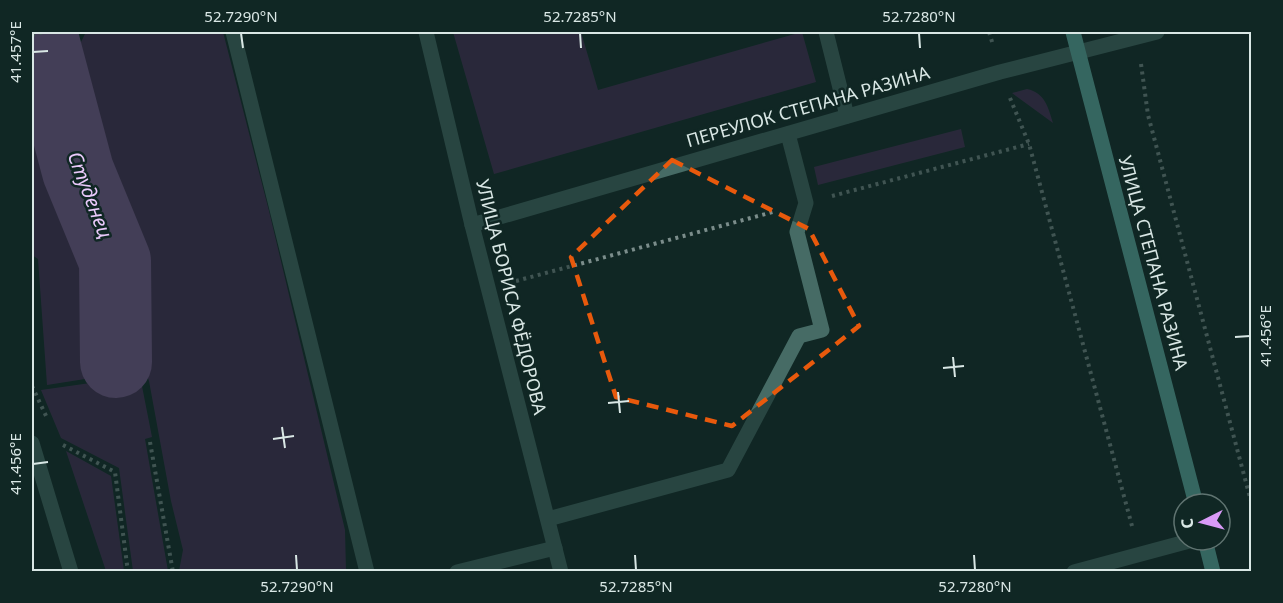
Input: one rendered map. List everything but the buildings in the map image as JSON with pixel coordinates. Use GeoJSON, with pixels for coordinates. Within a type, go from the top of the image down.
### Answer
{"type":"FeatureCollection","features":[{"type":"Feature","properties":{"kind":"main road","name":"УЛИЦА СТЕПАНА РАЗИНА"},"geometry":{"type":"LineString","coordinates":[[1073,32],[1193,492]]}},
{"type":"Feature","properties":{"kind":"main road"},"geometry":{"type":"LineString","coordinates":[[1208,552],[1213,572]]}},
{"type":"Feature","properties":{"kind":"street"},"geometry":{"type":"LineString","coordinates":[[233,32],[367,572]]}},
{"type":"Feature","properties":{"kind":"street","name":"УЛИЦА БОРИСА ФЁДОРОВА"},"geometry":{"type":"LineString","coordinates":[[426,32],[472,225],[561,572]]}},
{"type":"Feature","properties":{"kind":"street"},"geometry":{"type":"LineString","coordinates":[[826,32],[848,116]]}},
{"type":"Feature","properties":{"kind":"street","name":"ПЕРЕУЛОК СТЕПАНА РАЗИНА"},"geometry":{"type":"LineString","coordinates":[[472,225],[1000,72],[1157,32]]}},
{"type":"Feature","properties":{"kind":"street"},"geometry":{"type":"LineString","coordinates":[[548,519],[728,470],[799,336],[822,330],[797,232],[806,203],[788,134]]}},
{"type":"Feature","properties":{"kind":"street"},"geometry":{"type":"LineString","coordinates":[[32,443],[71,572]]}},
{"type":"Feature","properties":{"kind":"street"},"geometry":{"type":"LineString","coordinates":[[1074,572],[1172,546]]}},
{"type":"Feature","properties":{"kind":"street"},"geometry":{"type":"LineString","coordinates":[[457,572],[555,548]]}},
{"type":"Feature","properties":{"kind":"path"},"geometry":{"type":"LineString","coordinates":[[32,35],[43,32]]}},
{"type":"Feature","properties":{"kind":"path"},"geometry":{"type":"LineString","coordinates":[[990,32],[1000,72],[1029,144],[1140,554]]}},
{"type":"Feature","properties":{"kind":"path"},"geometry":{"type":"LineString","coordinates":[[1138,36],[1148,115],[1251,505]]}},
{"type":"Feature","properties":{"kind":"path"},"geometry":{"type":"LineString","coordinates":[[488,288],[1029,144]]}},
{"type":"Feature","properties":{"kind":"path"},"geometry":{"type":"LineString","coordinates":[[57,442],[115,472],[128,572]]}},
{"type":"Feature","properties":{"kind":"path"},"geometry":{"type":"LineString","coordinates":[[150,442],[173,572]]}},
{"type":"Feature","properties":{"kind":"highlighted area"},"geometry":{"type":"Polygon","coordinates":[[[672,160],[809,229],[859,326],[732,426],[616,397],[571,257],[672,160]]]}},
{"type":"Feature","properties":{"kind":"shaded area"},"geometry":{"type":"Polygon","coordinates":[[[32,32],[77,32],[80,44],[85,34],[92,32],[223,32],[269,211],[345,530],[346,571],[179,571],[183,550],[171,501],[149,381],[144,368],[47,385],[38,259],[32,255],[32,32]]]}},
{"type":"Feature","properties":{"kind":"shaded area"},"geometry":{"type":"Polygon","coordinates":[[[453,32],[581,32],[598,90],[802,32],[816,82],[494,174],[453,32]]]}},
{"type":"Feature","properties":{"kind":"shaded area"},"geometry":{"type":"Polygon","coordinates":[[[1027,89],[1042,97],[1053,123],[1012,93],[1027,89]]]}},
{"type":"Feature","properties":{"kind":"shaded area"},"geometry":{"type":"Polygon","coordinates":[[[961,129],[965,147],[818,185],[814,167],[961,129]]]}},
{"type":"Feature","properties":{"kind":"shaded area"},"geometry":{"type":"Polygon","coordinates":[[[140,376],[152,437],[145,439],[168,571],[133,571],[119,468],[61,438],[41,390],[140,376]]]}},
{"type":"Feature","properties":{"kind":"shaded area"},"geometry":{"type":"Polygon","coordinates":[[[66,451],[111,476],[124,571],[106,571],[66,451]]]}},
{"type":"Feature","properties":{"kind":"waterway","name":"Студенец"},"geometry":{"type":"LineString","coordinates":[[41,32],[78,171],[115,261],[116,362]]}}]}
